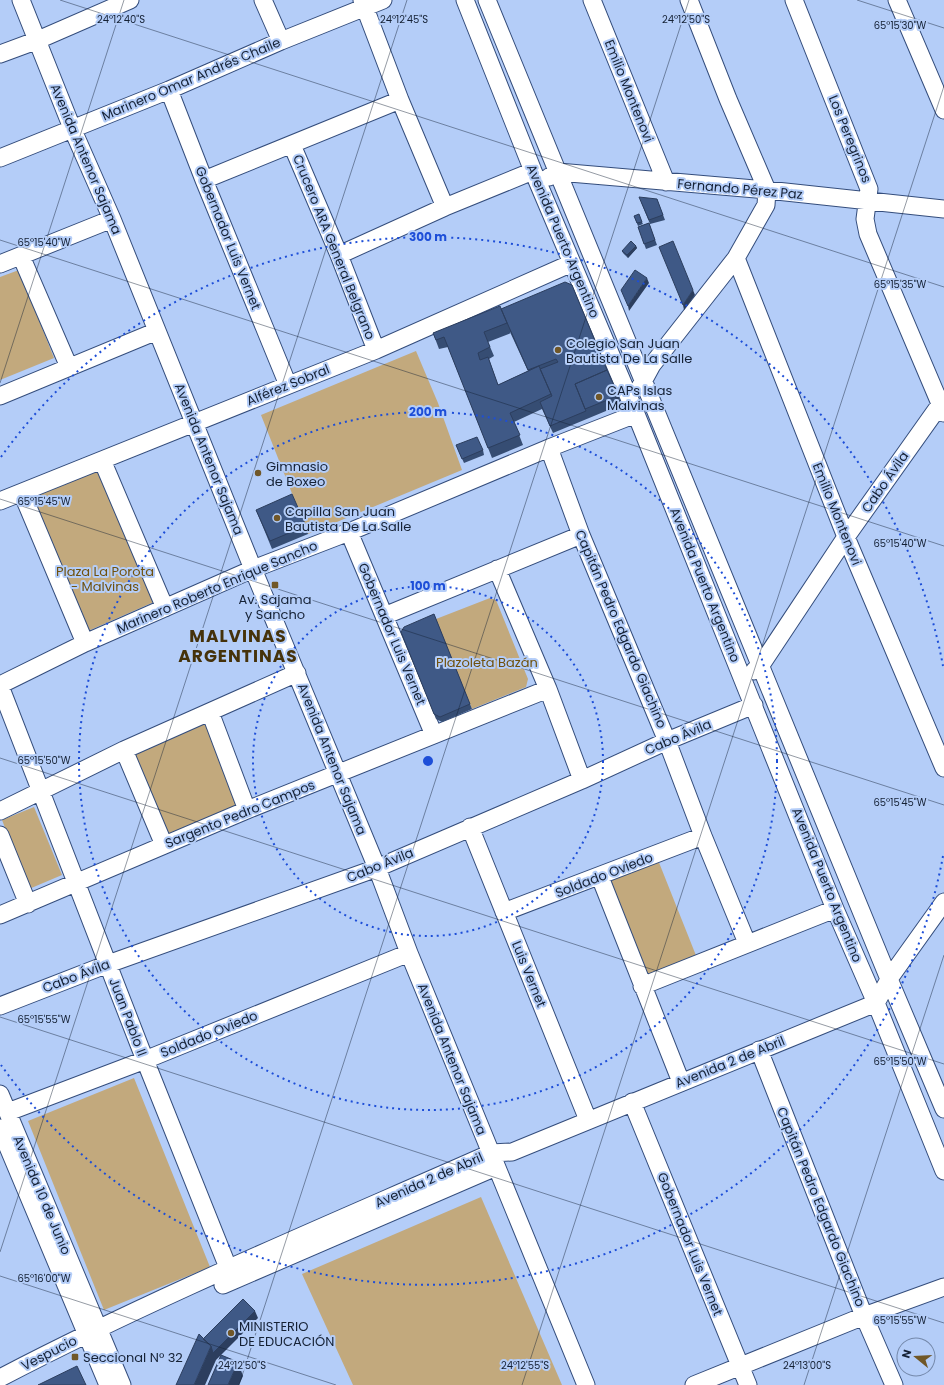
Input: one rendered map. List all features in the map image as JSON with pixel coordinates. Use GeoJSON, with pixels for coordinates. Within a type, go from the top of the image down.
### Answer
{"type":"FeatureCollection","features":[{"type":"Feature","properties":{"kind":"street","name":"Avenida Antenor Sajama"},"geometry":{"type":"LineString","coordinates":[[21,0],[72,128],[112,219],[253,569],[377,868],[409,953],[586,1385]]}},
{"type":"Feature","properties":{"kind":"street"},"geometry":{"type":"LineString","coordinates":[[0,54],[38,40],[130,0]]}},
{"type":"Feature","properties":{"kind":"street"},"geometry":{"type":"LineString","coordinates":[[263,0],[281,41]]}},
{"type":"Feature","properties":{"kind":"street","name":"Marinero Omar Andrés Chaile"},"geometry":{"type":"LineString","coordinates":[[0,158],[169,90],[364,4],[383,0]]}},
{"type":"Feature","properties":{"kind":"street","name":"Avenida Puerto Argentino"},"geometry":{"type":"LineString","coordinates":[[465,0],[536,177],[636,414],[835,909],[876,1003],[944,1171]]}},
{"type":"Feature","properties":{"kind":"street","name":"Avenida Puerto Argentino"},"geometry":{"type":"LineString","coordinates":[[487,0],[889,979],[944,1109]]}},
{"type":"Feature","properties":{"kind":"street","name":"Emilio Montenovi"},"geometry":{"type":"LineString","coordinates":[[592,0],[666,182]]}},
{"type":"Feature","properties":{"kind":"street"},"geometry":{"type":"LineString","coordinates":[[626,393],[639,390],[652,365],[736,258],[766,205],[767,190],[728,99],[689,0]]}},
{"type":"Feature","properties":{"kind":"street","name":"Los Peregrinos"},"geometry":{"type":"LineString","coordinates":[[794,0],[870,189],[865,219],[868,234],[943,405]]}},
{"type":"Feature","properties":{"kind":"street"},"geometry":{"type":"LineString","coordinates":[[364,4],[400,100],[445,207]]}},
{"type":"Feature","properties":{"kind":"street"},"geometry":{"type":"LineString","coordinates":[[903,4],[944,110]]}},
{"type":"Feature","properties":{"kind":"street","name":"Gobernador Luis Vernet"},"geometry":{"type":"LineString","coordinates":[[169,90],[204,180],[288,385]]}},
{"type":"Feature","properties":{"kind":"street"},"geometry":{"type":"LineString","coordinates":[[204,180],[400,100]]}},
{"type":"Feature","properties":{"kind":"street","name":"Crucero ARA General Belgrano"},"geometry":{"type":"LineString","coordinates":[[292,144],[339,255],[376,350]]}},
{"type":"Feature","properties":{"kind":"street"},"geometry":{"type":"LineString","coordinates":[[339,255],[445,207],[536,177],[558,172]]}},
{"type":"Feature","properties":{"kind":"street","name":"Fernando Pérez Paz"},"geometry":{"type":"LineString","coordinates":[[558,172],[767,190],[944,209]]}},
{"type":"Feature","properties":{"kind":"street"},"geometry":{"type":"LineString","coordinates":[[0,264],[112,219]]}},
{"type":"Feature","properties":{"kind":"street"},"geometry":{"type":"LineString","coordinates":[[21,256],[69,367]]}},
{"type":"Feature","properties":{"kind":"street","name":"Emilio Montenovi"},"geometry":{"type":"LineString","coordinates":[[736,258],[846,537],[944,768]]}},
{"type":"Feature","properties":{"kind":"street","name":"Alférez Sobral"},"geometry":{"type":"LineString","coordinates":[[0,501],[376,350],[572,263]]}},
{"type":"Feature","properties":{"kind":"street"},"geometry":{"type":"LineString","coordinates":[[0,396],[157,332]]}},
{"type":"Feature","properties":{"kind":"street","name":"Cabo Ávila"},"geometry":{"type":"LineString","coordinates":[[744,681],[763,662],[846,537],[943,405]]}},
{"type":"Feature","properties":{"kind":"street","name":"Marinero Roberto Enrique Sancho"},"geometry":{"type":"LineString","coordinates":[[0,685],[85,643],[253,569],[349,532],[549,448],[636,414]]}},
{"type":"Feature","properties":{"kind":"street","name":"Capitán Pedro Edgardo Giachino"},"geometry":{"type":"LineString","coordinates":[[549,448],[581,534],[668,741],[703,836],[747,943]]}},
{"type":"Feature","properties":{"kind":"street"},"geometry":{"type":"LineString","coordinates":[[102,460],[165,608]]}},
{"type":"Feature","properties":{"kind":"street"},"geometry":{"type":"LineString","coordinates":[[22,493],[85,643]]}},
{"type":"Feature","properties":{"kind":"street","name":"Gobernador Luis Vernet"},"geometry":{"type":"LineString","coordinates":[[349,532],[434,735]]}},
{"type":"Feature","properties":{"kind":"street"},"geometry":{"type":"LineString","coordinates":[[384,616],[581,534]]}},
{"type":"Feature","properties":{"kind":"street"},"geometry":{"type":"LineString","coordinates":[[497,569],[548,689],[582,780]]}},
{"type":"Feature","properties":{"kind":"street"},"geometry":{"type":"LineString","coordinates":[[0,811],[124,750],[297,673]]}},
{"type":"Feature","properties":{"kind":"street","name":"Juan Pablo II"},"geometry":{"type":"LineString","coordinates":[[0,685],[230,1275]]}},
{"type":"Feature","properties":{"kind":"street","name":"Sargento Pedro Campos"},"geometry":{"type":"LineString","coordinates":[[0,915],[248,810],[548,689]]}},
{"type":"Feature","properties":{"kind":"street","name":"Cabo Ávila"},"geometry":{"type":"LineString","coordinates":[[0,1006],[108,964],[377,868],[754,705]]}},
{"type":"Feature","properties":{"kind":"street"},"geometry":{"type":"LineString","coordinates":[[210,712],[248,810]]}},
{"type":"Feature","properties":{"kind":"street"},"geometry":{"type":"LineString","coordinates":[[124,750],[164,845]]}},
{"type":"Feature","properties":{"kind":"street","name":"Luis Vernet"},"geometry":{"type":"LineString","coordinates":[[470,827],[588,1120]]}},
{"type":"Feature","properties":{"kind":"street"},"geometry":{"type":"LineString","coordinates":[[0,835],[28,904]]}},
{"type":"Feature","properties":{"kind":"street","name":"Soldado Oviedo"},"geometry":{"type":"LineString","coordinates":[[504,912],[600,877],[703,836]]}},
{"type":"Feature","properties":{"kind":"street"},"geometry":{"type":"LineString","coordinates":[[600,877],[681,1082]]}},
{"type":"Feature","properties":{"kind":"street"},"geometry":{"type":"LineString","coordinates":[[876,1003],[889,979],[944,902]]}},
{"type":"Feature","properties":{"kind":"street"},"geometry":{"type":"LineString","coordinates":[[642,986],[835,909]]}},
{"type":"Feature","properties":{"kind":"street","name":"Soldado Oviedo"},"geometry":{"type":"LineString","coordinates":[[8,1112],[145,1060],[409,953]]}},
{"type":"Feature","properties":{"kind":"street","name":"Avenida 2 de Abril"},"geometry":{"type":"LineString","coordinates":[[94,1335],[493,1160],[876,1003]]}},
{"type":"Feature","properties":{"kind":"street","name":"Capitán Pedro Edgardo Giachino"},"geometry":{"type":"LineString","coordinates":[[759,1050],[864,1316],[894,1385]]}},
{"type":"Feature","properties":{"kind":"street","name":"Avenida 10 de Junio"},"geometry":{"type":"LineString","coordinates":[[0,1094],[94,1335],[108,1385]]}},
{"type":"Feature","properties":{"kind":"street","name":"Gobernador Luis Vernet"},"geometry":{"type":"LineString","coordinates":[[632,1102],[748,1385]]}},
{"type":"Feature","properties":{"kind":"street","name":"Avenida 10 de Junio"},"geometry":{"type":"LineString","coordinates":[[0,1128],[94,1335],[122,1385]]}},
{"type":"Feature","properties":{"kind":"street"},"geometry":{"type":"LineString","coordinates":[[694,1385],[864,1316],[944,1287]]}},
{"type":"Feature","properties":{"kind":"street","name":"Vespucio"},"geometry":{"type":"LineString","coordinates":[[0,1378],[94,1335]]}},
{"type":"Feature","properties":{"kind":"street","name":"Vespucio"},"geometry":{"type":"LineString","coordinates":[[9,1385],[94,1335]]}},
{"type":"Feature","properties":{"kind":"green space"},"geometry":{"type":"Polygon","coordinates":[[[19,270],[54,358],[0,380],[0,277],[19,270]]]}},
{"type":"Feature","properties":{"kind":"green space"},"geometry":{"type":"Polygon","coordinates":[[[416,351],[438,403],[462,470],[308,534],[261,415],[416,351]]]}},
{"type":"Feature","properties":{"kind":"green space","name":"Plaza La Porota - Malvinas"},"geometry":{"type":"Polygon","coordinates":[[[96,469],[154,602],[88,631],[32,496],[96,469]]]}},
{"type":"Feature","properties":{"kind":"green space","name":"Plazoleta Bazán"},"geometry":{"type":"Polygon","coordinates":[[[490,598],[496,600],[528,679],[526,687],[472,709],[436,619],[490,598]]]}},
{"type":"Feature","properties":{"kind":"green space"},"geometry":{"type":"Polygon","coordinates":[[[206,721],[241,806],[165,836],[132,754],[206,721]]]}},
{"type":"Feature","properties":{"kind":"green space"},"geometry":{"type":"Polygon","coordinates":[[[34,807],[62,875],[29,889],[2,820],[34,807]]]}},
{"type":"Feature","properties":{"kind":"green space"},"geometry":{"type":"Polygon","coordinates":[[[658,860],[697,958],[647,978],[608,880],[658,860]]]}},
{"type":"Feature","properties":{"kind":"green space"},"geometry":{"type":"Polygon","coordinates":[[[134,1078],[210,1267],[104,1310],[28,1121],[134,1078]]]}},
{"type":"Feature","properties":{"kind":"green space"},"geometry":{"type":"Polygon","coordinates":[[[481,1197],[562,1385],[353,1385],[302,1274],[481,1197]]]}},
{"type":"Feature","properties":{"kind":"building"},"geometry":{"type":"Polygon","coordinates":[[[639,197],[657,199],[663,215],[649,220],[639,197]]]}},
{"type":"Feature","properties":{"kind":"building"},"geometry":{"type":"Polygon","coordinates":[[[639,214],[642,222],[637,223],[634,216],[639,214]]]}},
{"type":"Feature","properties":{"kind":"building"},"geometry":{"type":"Polygon","coordinates":[[[649,223],[655,240],[644,244],[638,227],[649,223]]]}},
{"type":"Feature","properties":{"kind":"building"},"geometry":{"type":"Polygon","coordinates":[[[631,241],[636,246],[627,255],[622,251],[631,241]]]}},
{"type":"Feature","properties":{"kind":"building"},"geometry":{"type":"Polygon","coordinates":[[[673,241],[693,290],[683,305],[659,247],[673,241]]]}},
{"type":"Feature","properties":{"kind":"building"},"geometry":{"type":"Polygon","coordinates":[[[635,270],[647,278],[628,306],[621,290],[635,270]]]}},
{"type":"Feature","properties":{"kind":"building","name":"Colegio San Juan Bautista De La Salle"},"geometry":{"type":"Polygon","coordinates":[[[565,282],[572,285],[607,370],[575,384],[586,411],[550,426],[540,402],[552,396],[540,369],[558,362],[556,359],[528,370],[501,309],[565,282]]]}},
{"type":"Feature","properties":{"kind":"building"},"geometry":{"type":"Polygon","coordinates":[[[500,306],[507,323],[484,332],[490,347],[478,353],[480,360],[488,357],[498,385],[539,366],[551,394],[510,413],[520,435],[488,448],[444,337],[436,340],[433,333],[500,306]]]}},
{"type":"Feature","properties":{"kind":"building","name":"CAPs Islas Malvinas"},"geometry":{"type":"Polygon","coordinates":[[[607,370],[617,392],[615,397],[585,409],[575,384],[607,370]]]}},
{"type":"Feature","properties":{"kind":"building"},"geometry":{"type":"Polygon","coordinates":[[[477,437],[483,450],[462,459],[456,445],[477,437]]]}},
{"type":"Feature","properties":{"kind":"building"},"geometry":{"type":"Polygon","coordinates":[[[292,494],[306,526],[270,541],[256,510],[292,494]]]}},
{"type":"Feature","properties":{"kind":"building"},"geometry":{"type":"Polygon","coordinates":[[[434,614],[470,704],[440,717],[434,714],[401,632],[404,627],[434,614]]]}},
{"type":"Feature","properties":{"kind":"building"},"geometry":{"type":"Polygon","coordinates":[[[243,1299],[255,1311],[213,1353],[211,1346],[203,1339],[243,1299]]]}},
{"type":"Feature","properties":{"kind":"building"},"geometry":{"type":"Polygon","coordinates":[[[199,1334],[211,1346],[194,1385],[176,1385],[199,1334]]]}},
{"type":"Feature","properties":{"kind":"building"},"geometry":{"type":"Polygon","coordinates":[[[221,1355],[238,1362],[228,1385],[208,1385],[221,1355]]]}},
{"type":"Feature","properties":{"kind":"building"},"geometry":{"type":"Polygon","coordinates":[[[77,1366],[86,1385],[38,1385],[77,1366]]]}},
{"type":"Feature","properties":{"kind":"place","name":"Colegio San Juan Bautista De La Salle"},"geometry":{"type":"Point","coordinates":[558,350]}},
{"type":"Feature","properties":{"kind":"place","name":"CAPs Islas Malvinas"},"geometry":{"type":"Point","coordinates":[599,397]}},
{"type":"Feature","properties":{"kind":"place","name":"Gimnasio de Boxeo"},"geometry":{"type":"Point","coordinates":[258,473]}},
{"type":"Feature","properties":{"kind":"place","name":"Capilla San Juan Bautista De La Salle"},"geometry":{"type":"Point","coordinates":[277,518]}},
{"type":"Feature","properties":{"kind":"place","name":"Av. Sajama y Sancho"},"geometry":{"type":"Point","coordinates":[275,585]}},
{"type":"Feature","properties":{"kind":"place","name":"MINISTERIO DE EDUCACIÓN"},"geometry":{"type":"Point","coordinates":[231,1333]}},
{"type":"Feature","properties":{"kind":"place","name":"Seccional N° 32"},"geometry":{"type":"Point","coordinates":[75,1357]}},
{"type":"Feature","properties":{"kind":"district","name":"MALVINAS ARGENTINAS"},"geometry":{"type":"Point","coordinates":[238,646]}}]}
